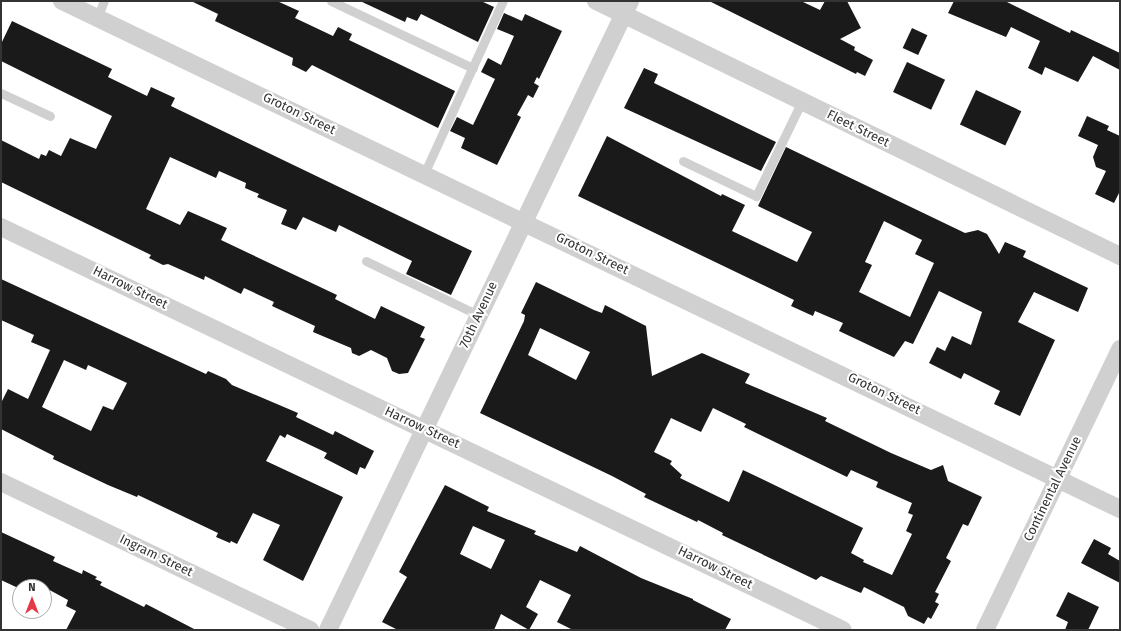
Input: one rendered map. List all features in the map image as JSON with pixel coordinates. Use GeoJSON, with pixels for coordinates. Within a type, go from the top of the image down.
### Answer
{"type":"FeatureCollection","features":[{"type":"Feature","properties":{"kind":"street","name":"Groton Street"},"geometry":{"type":"LineString","coordinates":[[62,1],[1120,509]]}},
{"type":"Feature","properties":{"kind":"street","name":"Fleet Street"},"geometry":{"type":"LineString","coordinates":[[596,1],[627,8],[802,101],[1120,256]]}},
{"type":"Feature","properties":{"kind":"street","name":"70th Avenue"},"geometry":{"type":"LineString","coordinates":[[328,630],[478,315],[627,8]]}},
{"type":"Feature","properties":{"kind":"street","name":"Harrow Street"},"geometry":{"type":"LineString","coordinates":[[1,227],[844,630]]}},
{"type":"Feature","properties":{"kind":"street","name":"Continental Avenue"},"geometry":{"type":"LineString","coordinates":[[985,630],[1120,349]]}},
{"type":"Feature","properties":{"kind":"street","name":"Ingram Street"},"geometry":{"type":"LineString","coordinates":[[1,482],[310,630]]}},
{"type":"Feature","properties":{"kind":"lane"},"geometry":{"type":"LineString","coordinates":[[97,18],[104,1]]}},
{"type":"Feature","properties":{"kind":"lane"},"geometry":{"type":"LineString","coordinates":[[331,1],[473,68]]}},
{"type":"Feature","properties":{"kind":"lane"},"geometry":{"type":"LineString","coordinates":[[424,174],[504,1]]}},
{"type":"Feature","properties":{"kind":"lane"},"geometry":{"type":"LineString","coordinates":[[1,93],[50,116]]}},
{"type":"Feature","properties":{"kind":"lane"},"geometry":{"type":"LineString","coordinates":[[683,161],[756,196],[802,101]]}},
{"type":"Feature","properties":{"kind":"lane"},"geometry":{"type":"LineString","coordinates":[[366,261],[478,315]]}},
{"type":"Feature","properties":{"kind":"building"},"geometry":{"type":"Polygon","coordinates":[[[191,1],[277,1],[299,11],[295,18],[333,36],[338,27],[352,34],[349,40],[455,91],[438,128],[312,65],[306,72],[292,65],[293,58],[215,21],[218,14],[191,1]]]}},
{"type":"Feature","properties":{"kind":"building"},"geometry":{"type":"Polygon","coordinates":[[[360,1],[481,1],[494,7],[478,42],[421,14],[417,21],[407,17],[405,22],[360,1]]]}},
{"type":"Feature","properties":{"kind":"building"},"geometry":{"type":"Polygon","coordinates":[[[709,1],[801,1],[820,10],[825,1],[847,1],[861,28],[840,39],[855,47],[854,50],[873,60],[865,76],[857,72],[856,74],[709,1]]]}},
{"type":"Feature","properties":{"kind":"building"},"geometry":{"type":"Polygon","coordinates":[[[954,1],[1005,1],[1070,33],[1071,30],[1120,53],[1120,70],[1093,56],[1078,82],[1045,67],[1042,75],[1028,68],[1040,41],[1011,27],[1006,37],[948,13],[954,1]]]}},
{"type":"Feature","properties":{"kind":"building"},"geometry":{"type":"Polygon","coordinates":[[[504,13],[522,21],[525,14],[562,31],[539,79],[537,77],[534,83],[539,86],[533,98],[528,95],[517,115],[521,117],[497,165],[461,148],[465,138],[450,131],[457,117],[473,125],[495,79],[481,72],[488,58],[501,65],[514,36],[497,29],[504,13]]]}},
{"type":"Feature","properties":{"kind":"building"},"geometry":{"type":"Polygon","coordinates":[[[12,21],[112,69],[108,77],[147,96],[151,87],[175,98],[171,106],[472,251],[451,295],[406,274],[412,261],[339,225],[336,232],[303,217],[296,230],[281,224],[287,210],[257,197],[259,194],[245,188],[246,183],[219,171],[216,178],[170,157],[146,209],[180,225],[188,211],[227,228],[221,240],[337,295],[335,299],[375,319],[381,306],[425,327],[420,337],[425,339],[408,373],[399,374],[392,371],[387,358],[371,350],[359,356],[352,353],[351,348],[313,332],[315,326],[272,306],[274,302],[244,288],[241,294],[205,276],[204,280],[168,264],[163,265],[149,258],[151,255],[1,182],[1,140],[39,159],[41,154],[46,156],[49,150],[61,156],[70,138],[96,149],[112,116],[1,61],[1,44],[12,21]]]}},
{"type":"Feature","properties":{"kind":"building"},"geometry":{"type":"Polygon","coordinates":[[[912,28],[927,35],[918,55],[903,48],[912,28]]]}},
{"type":"Feature","properties":{"kind":"building"},"geometry":{"type":"Polygon","coordinates":[[[907,62],[945,80],[931,110],[893,92],[907,62]]]}},
{"type":"Feature","properties":{"kind":"building"},"geometry":{"type":"Polygon","coordinates":[[[644,68],[658,74],[654,83],[776,142],[761,171],[624,108],[644,68]]]}},
{"type":"Feature","properties":{"kind":"building"},"geometry":{"type":"Polygon","coordinates":[[[976,90],[1021,111],[1005,146],[960,124],[976,90]]]}},
{"type":"Feature","properties":{"kind":"building"},"geometry":{"type":"Polygon","coordinates":[[[1087,116],[1109,126],[1107,130],[1120,136],[1120,191],[1114,203],[1095,194],[1106,171],[1096,167],[1093,157],[1098,145],[1078,136],[1087,116]]]}},
{"type":"Feature","properties":{"kind":"building"},"geometry":{"type":"Polygon","coordinates":[[[607,136],[721,196],[722,194],[745,205],[732,231],[797,262],[812,232],[758,206],[786,147],[965,233],[978,230],[987,234],[999,254],[1005,242],[1026,251],[1023,257],[1088,288],[1078,312],[1034,292],[1018,322],[1055,340],[1020,416],[994,404],[1000,391],[964,373],[961,379],[929,363],[937,347],[945,351],[952,336],[971,345],[982,312],[939,291],[913,344],[905,341],[894,357],[839,331],[843,323],[815,311],[813,316],[791,306],[794,300],[578,196],[607,136]],[[884,221],[865,262],[872,265],[859,292],[910,317],[934,263],[915,254],[922,240],[884,221]]]}},
{"type":"Feature","properties":{"kind":"building"},"geometry":{"type":"Polygon","coordinates":[[[1,279],[206,374],[208,371],[226,379],[232,385],[298,413],[296,417],[333,435],[335,431],[374,451],[365,469],[360,467],[357,475],[324,458],[327,453],[287,434],[285,438],[280,435],[266,461],[343,497],[303,581],[263,560],[280,525],[253,513],[237,544],[231,541],[230,543],[216,537],[218,533],[138,495],[137,497],[108,485],[53,459],[54,456],[1,429],[1,403],[8,389],[28,399],[50,350],[31,342],[34,335],[1,320],[1,279]],[[64,360],[42,407],[91,431],[103,406],[113,410],[127,383],[88,365],[86,370],[64,360]]]}},
{"type":"Feature","properties":{"kind":"building"},"geometry":{"type":"Polygon","coordinates":[[[536,282],[602,313],[605,305],[646,326],[652,376],[702,353],[750,374],[745,383],[827,418],[825,421],[891,453],[931,470],[943,465],[948,481],[982,497],[968,526],[963,524],[946,558],[951,561],[935,592],[939,594],[935,602],[939,604],[931,619],[928,617],[924,624],[908,616],[904,607],[864,587],[861,593],[821,576],[816,580],[722,535],[723,533],[698,520],[697,522],[644,497],[646,494],[612,476],[480,413],[524,321],[525,315],[521,313],[536,282]],[[540,328],[528,355],[576,380],[590,352],[540,328]],[[713,408],[701,432],[671,418],[654,452],[672,461],[670,464],[682,475],[680,478],[729,502],[743,470],[863,528],[851,553],[864,560],[863,562],[892,575],[912,534],[906,531],[913,515],[908,513],[912,503],[876,487],[878,482],[851,470],[847,477],[744,427],[746,424],[713,408]]]}},
{"type":"Feature","properties":{"kind":"building"},"geometry":{"type":"Polygon","coordinates":[[[445,485],[489,507],[487,511],[536,531],[534,534],[577,552],[580,546],[641,578],[693,599],[731,619],[725,630],[573,630],[557,622],[571,595],[540,580],[526,607],[538,614],[529,630],[501,614],[494,630],[398,630],[382,622],[407,577],[399,572],[445,485]],[[473,526],[460,554],[491,569],[505,540],[473,526]]]}},
{"type":"Feature","properties":{"kind":"building"},"geometry":{"type":"Polygon","coordinates":[[[1,532],[55,557],[53,561],[82,574],[83,570],[97,577],[95,579],[102,582],[100,585],[144,607],[146,604],[196,630],[66,630],[76,611],[66,606],[68,600],[52,591],[52,579],[12,579],[12,585],[1,580],[1,532]]]}},
{"type":"Feature","properties":{"kind":"building"},"geometry":{"type":"Polygon","coordinates":[[[1094,539],[1111,548],[1108,554],[1120,561],[1120,583],[1081,563],[1094,539]]]}},
{"type":"Feature","properties":{"kind":"building"},"geometry":{"type":"Polygon","coordinates":[[[1068,592],[1099,607],[1088,630],[1065,630],[1068,622],[1056,616],[1068,592]]]}}]}
